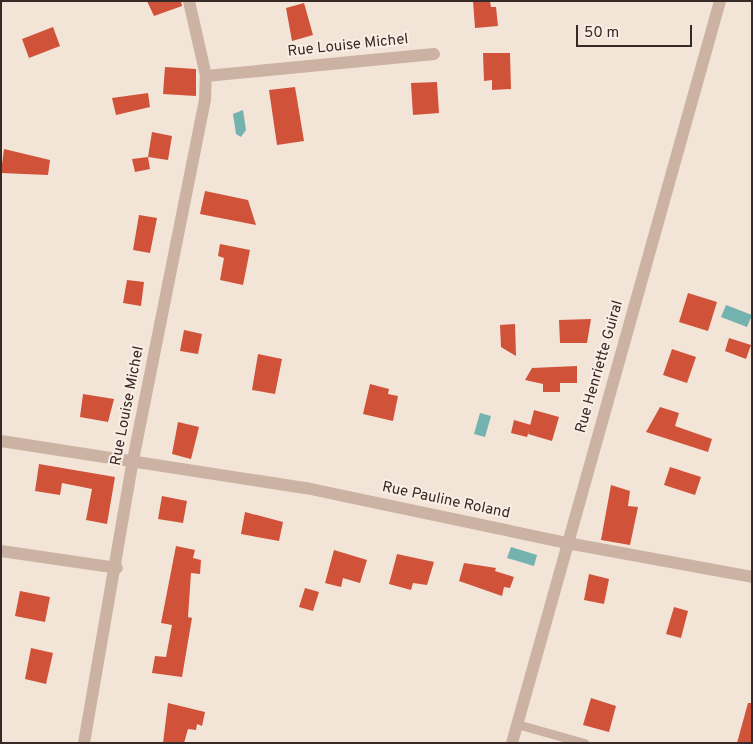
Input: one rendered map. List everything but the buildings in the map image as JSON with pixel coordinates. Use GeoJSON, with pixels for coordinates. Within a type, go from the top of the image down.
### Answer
{"type":"FeatureCollection","features":[{"type":"Feature","properties":{"kind":"street","name":"Rue Louise Michel"},"geometry":{"type":"LineString","coordinates":[[84,743],[116,568],[133,460],[206,98],[206,76],[189,1]]}},
{"type":"Feature","properties":{"kind":"street","name":"Rue Henriette Guiral"},"geometry":{"type":"LineString","coordinates":[[512,743],[720,1]]}},
{"type":"Feature","properties":{"kind":"street","name":"Rue Louise Michel"},"geometry":{"type":"LineString","coordinates":[[206,76],[434,54]]}},
{"type":"Feature","properties":{"kind":"street","name":"Rue Pauline Roland"},"geometry":{"type":"LineString","coordinates":[[1,441],[306,488],[567,543],[752,577]]}},
{"type":"Feature","properties":{"kind":"street"},"geometry":{"type":"LineString","coordinates":[[1,551],[116,568]]}},
{"type":"Feature","properties":{"kind":"lane"},"geometry":{"type":"LineString","coordinates":[[517,724],[584,743]]}},
{"type":"Feature","properties":{"kind":"water"},"geometry":{"type":"Polygon","coordinates":[[[243,110],[246,130],[241,137],[236,134],[233,114],[243,110]]]}},
{"type":"Feature","properties":{"kind":"water"},"geometry":{"type":"Polygon","coordinates":[[[726,305],[752,315],[747,327],[721,317],[726,305]]]}},
{"type":"Feature","properties":{"kind":"water"},"geometry":{"type":"Polygon","coordinates":[[[480,413],[491,416],[485,437],[474,434],[480,413]]]}},
{"type":"Feature","properties":{"kind":"water"},"geometry":{"type":"Polygon","coordinates":[[[511,547],[537,555],[534,566],[507,558],[511,547]]]}}]}
